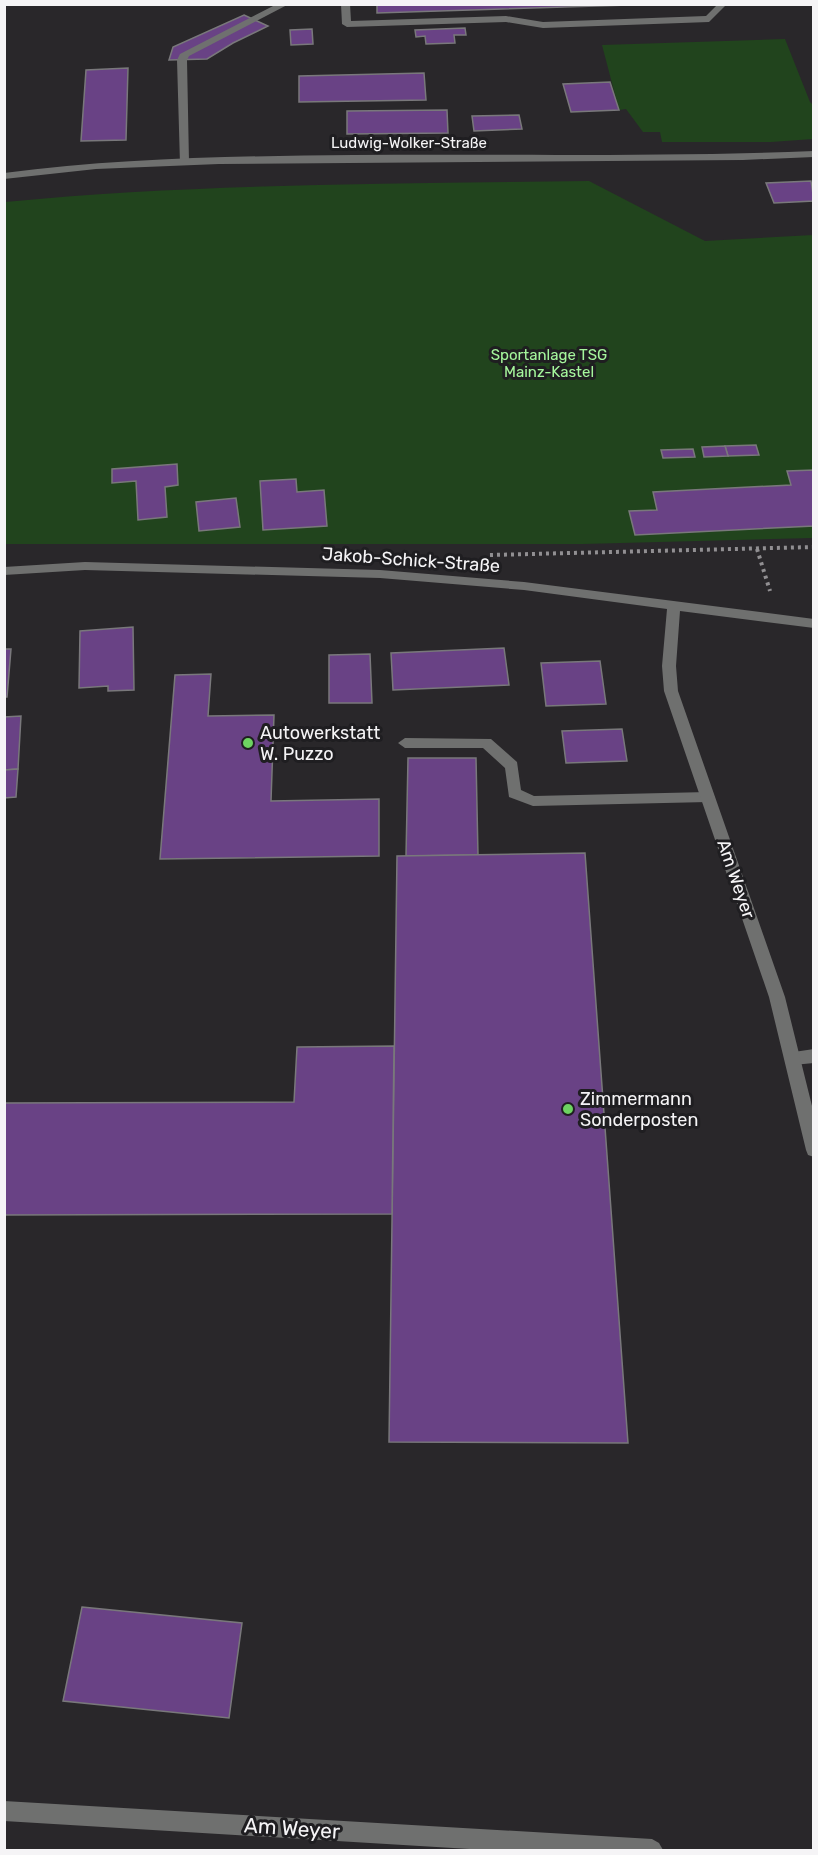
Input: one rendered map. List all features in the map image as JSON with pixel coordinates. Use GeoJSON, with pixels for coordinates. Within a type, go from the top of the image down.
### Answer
{"type":"FeatureCollection","features":[{"type":"Feature","properties":{"kind":"street"},"geometry":{"type":"LineString","coordinates":[[184,162],[182,60],[184,54],[285,4]]}},
{"type":"Feature","properties":{"kind":"street"},"geometry":{"type":"LineString","coordinates":[[345,4],[347,24],[506,19],[543,25],[709,19],[723,4]]}},
{"type":"Feature","properties":{"kind":"street","name":"Ludwig-Wolker-Straße"},"geometry":{"type":"LineString","coordinates":[[4,176],[97,166],[184,162],[352,158],[631,159],[813,154]]}},
{"type":"Feature","properties":{"kind":"street","name":"Jakob-Schick-Straße"},"geometry":{"type":"LineString","coordinates":[[4,571],[85,566],[380,574],[524,586],[813,624]]}},
{"type":"Feature","properties":{"kind":"street","name":"Am Weyer"},"geometry":{"type":"LineString","coordinates":[[674,607],[669,666],[671,691],[777,997],[813,1150]]}},
{"type":"Feature","properties":{"kind":"street"},"geometry":{"type":"LineString","coordinates":[[405,742],[486,743],[512,766],[514,793],[533,801],[708,797]]}},
{"type":"Feature","properties":{"kind":"street"},"geometry":{"type":"LineString","coordinates":[[793,1058],[813,1056]]}},
{"type":"Feature","properties":{"kind":"street","name":"Am Weyer"},"geometry":{"type":"LineString","coordinates":[[4,1811],[652,1851]]}},
{"type":"Feature","properties":{"kind":"path"},"geometry":{"type":"LineString","coordinates":[[488,555],[813,547]]}},
{"type":"Feature","properties":{"kind":"path"},"geometry":{"type":"LineString","coordinates":[[758,549],[779,620]]}},
{"type":"Feature","properties":{"kind":"green space"},"geometry":{"type":"Polygon","coordinates":[[[785,39],[813,105],[813,139],[771,142],[662,142],[660,132],[643,132],[626,109],[619,110],[602,45],[785,39]]]}},
{"type":"Feature","properties":{"kind":"green space","name":"Sportanlage TSG Mainz-Kastel"},"geometry":{"type":"Polygon","coordinates":[[[589,181],[705,241],[813,235],[813,538],[583,544],[5,544],[5,202],[224,188],[589,181]]]}},
{"type":"Feature","properties":{"kind":"building"},"geometry":{"type":"Polygon","coordinates":[[[377,4],[662,4],[377,13],[377,4]]]}},
{"type":"Feature","properties":{"kind":"building"},"geometry":{"type":"Polygon","coordinates":[[[244,15],[268,26],[207,59],[169,60],[173,47],[244,15]]]}},
{"type":"Feature","properties":{"kind":"building"},"geometry":{"type":"Polygon","coordinates":[[[465,28],[466,35],[454,35],[455,43],[426,44],[425,36],[416,37],[415,30],[465,28]]]}},
{"type":"Feature","properties":{"kind":"building"},"geometry":{"type":"Polygon","coordinates":[[[312,29],[313,44],[291,45],[290,30],[312,29]]]}},
{"type":"Feature","properties":{"kind":"building"},"geometry":{"type":"Polygon","coordinates":[[[128,68],[126,140],[81,141],[86,70],[128,68]]]}},
{"type":"Feature","properties":{"kind":"building"},"geometry":{"type":"Polygon","coordinates":[[[424,73],[426,100],[299,102],[299,76],[424,73]]]}},
{"type":"Feature","properties":{"kind":"building"},"geometry":{"type":"Polygon","coordinates":[[[610,82],[619,110],[571,112],[563,84],[610,82]]]}},
{"type":"Feature","properties":{"kind":"building"},"geometry":{"type":"Polygon","coordinates":[[[447,110],[448,133],[347,134],[347,111],[447,110]]]}},
{"type":"Feature","properties":{"kind":"building"},"geometry":{"type":"Polygon","coordinates":[[[519,115],[522,129],[474,131],[472,116],[519,115]]]}},
{"type":"Feature","properties":{"kind":"building"},"geometry":{"type":"Polygon","coordinates":[[[811,181],[814,201],[774,203],[766,183],[811,181]]]}},
{"type":"Feature","properties":{"kind":"building"},"geometry":{"type":"Polygon","coordinates":[[[756,445],[759,455],[728,456],[725,446],[756,445]]]}},
{"type":"Feature","properties":{"kind":"building"},"geometry":{"type":"Polygon","coordinates":[[[725,446],[728,456],[704,457],[702,447],[725,446]]]}},
{"type":"Feature","properties":{"kind":"building"},"geometry":{"type":"Polygon","coordinates":[[[693,449],[695,457],[663,458],[661,450],[693,449]]]}},
{"type":"Feature","properties":{"kind":"building"},"geometry":{"type":"Polygon","coordinates":[[[177,464],[178,485],[165,487],[167,517],[138,520],[136,481],[112,483],[112,469],[177,464]]]}},
{"type":"Feature","properties":{"kind":"building"},"geometry":{"type":"Polygon","coordinates":[[[814,470],[814,526],[635,535],[629,511],[657,510],[653,492],[791,485],[787,471],[814,470]]]}},
{"type":"Feature","properties":{"kind":"building"},"geometry":{"type":"Polygon","coordinates":[[[296,479],[297,492],[324,490],[327,526],[263,530],[260,481],[296,479]]]}},
{"type":"Feature","properties":{"kind":"building"},"geometry":{"type":"Polygon","coordinates":[[[236,498],[240,527],[199,531],[196,502],[236,498]]]}},
{"type":"Feature","properties":{"kind":"building"},"geometry":{"type":"Polygon","coordinates":[[[133,627],[134,690],[108,691],[108,686],[79,688],[80,631],[133,627]]]}},
{"type":"Feature","properties":{"kind":"building"},"geometry":{"type":"Polygon","coordinates":[[[504,648],[509,685],[393,690],[391,653],[504,648]]]}},
{"type":"Feature","properties":{"kind":"building"},"geometry":{"type":"Polygon","coordinates":[[[4,649],[11,649],[7,697],[4,697],[4,649]]]}},
{"type":"Feature","properties":{"kind":"building"},"geometry":{"type":"Polygon","coordinates":[[[370,654],[372,703],[329,703],[329,655],[370,654]]]}},
{"type":"Feature","properties":{"kind":"building"},"geometry":{"type":"Polygon","coordinates":[[[600,661],[606,704],[546,706],[541,663],[600,661]]]}},
{"type":"Feature","properties":{"kind":"building"},"geometry":{"type":"Polygon","coordinates":[[[211,674],[208,716],[274,715],[271,801],[379,799],[379,856],[160,859],[175,675],[211,674]]]}},
{"type":"Feature","properties":{"kind":"building"},"geometry":{"type":"Polygon","coordinates":[[[21,716],[18,769],[4,770],[4,717],[21,716]]]}},
{"type":"Feature","properties":{"kind":"building"},"geometry":{"type":"Polygon","coordinates":[[[622,729],[627,761],[566,763],[562,731],[622,729]]]}},
{"type":"Feature","properties":{"kind":"building"},"geometry":{"type":"Polygon","coordinates":[[[408,758],[476,758],[478,855],[406,856],[408,758]]]}},
{"type":"Feature","properties":{"kind":"building"},"geometry":{"type":"Polygon","coordinates":[[[18,769],[16,797],[4,798],[4,770],[18,769]]]}},
{"type":"Feature","properties":{"kind":"building"},"geometry":{"type":"Polygon","coordinates":[[[585,853],[628,1443],[389,1442],[397,856],[585,853]]]}},
{"type":"Feature","properties":{"kind":"building"},"geometry":{"type":"Polygon","coordinates":[[[394,1046],[392,1214],[4,1215],[4,1103],[294,1102],[297,1047],[394,1046]]]}},
{"type":"Feature","properties":{"kind":"building"},"geometry":{"type":"Polygon","coordinates":[[[82,1607],[242,1623],[229,1718],[63,1701],[82,1607]]]}},
{"type":"Feature","properties":{"kind":"place","name":"Autowerkstatt W. Puzzo"},"geometry":{"type":"Point","coordinates":[248,743]}},
{"type":"Feature","properties":{"kind":"place","name":"Zimmermann Sonderposten"},"geometry":{"type":"Point","coordinates":[568,1109]}}]}
